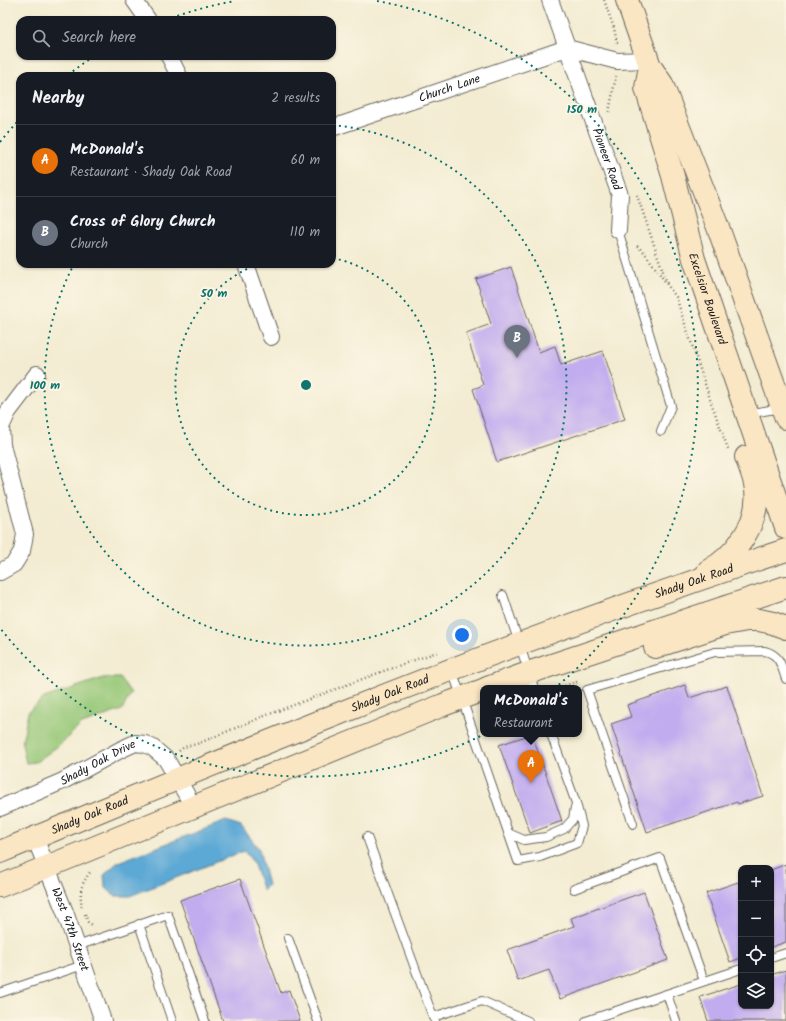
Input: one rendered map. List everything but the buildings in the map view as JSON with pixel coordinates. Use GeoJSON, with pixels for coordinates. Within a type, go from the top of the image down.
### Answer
{"type":"FeatureCollection","features":[{"type":"Feature","properties":{"kind":"main road"},"geometry":{"type":"LineString","coordinates":[[626,0],[649,63],[662,84],[668,98],[719,230],[785,411]]}},
{"type":"Feature","properties":{"kind":"main road","name":"Excelsior Boulevard"},"geometry":{"type":"LineString","coordinates":[[649,63],[646,88],[673,176],[694,259],[786,528]]}},
{"type":"Feature","properties":{"kind":"main road"},"geometry":{"type":"LineString","coordinates":[[685,584],[715,567],[727,558],[739,543],[752,520],[756,490],[752,472],[711,353],[694,259]]}},
{"type":"Feature","properties":{"kind":"main road","name":"Shady Oak Road"},"geometry":{"type":"LineString","coordinates":[[0,852],[339,713],[518,644],[685,584],[786,550]]}},
{"type":"Feature","properties":{"kind":"main road"},"geometry":{"type":"LineString","coordinates":[[504,685],[531,680],[578,657],[786,587]]}},
{"type":"Feature","properties":{"kind":"main road"},"geometry":{"type":"LineString","coordinates":[[578,657],[619,658],[725,624],[747,620],[759,620],[786,628]]}},
{"type":"Feature","properties":{"kind":"main road"},"geometry":{"type":"LineString","coordinates":[[0,886],[480,691]]}},
{"type":"Feature","properties":{"kind":"street"},"geometry":{"type":"LineString","coordinates":[[134,0],[145,16]]}},
{"type":"Feature","properties":{"kind":"street","name":"Pioneer Road"},"geometry":{"type":"LineString","coordinates":[[550,0],[620,195],[618,230]]}},
{"type":"Feature","properties":{"kind":"street"},"geometry":{"type":"LineString","coordinates":[[567,48],[617,61],[649,63]]}},
{"type":"Feature","properties":{"kind":"street","name":"Church Lane"},"geometry":{"type":"LineString","coordinates":[[336,127],[567,48]]}},
{"type":"Feature","properties":{"kind":"street"},"geometry":{"type":"LineString","coordinates":[[171,60],[177,72]]}},
{"type":"Feature","properties":{"kind":"street"},"geometry":{"type":"LineString","coordinates":[[247,268],[271,337]]}},
{"type":"Feature","properties":{"kind":"street"},"geometry":{"type":"LineString","coordinates":[[0,572],[14,564],[22,551],[25,534],[2,445],[1,427],[8,412],[37,374]]}},
{"type":"Feature","properties":{"kind":"street","name":"Shady Oak Drive"},"geometry":{"type":"LineString","coordinates":[[2,803],[63,781],[135,743],[145,744],[153,748],[166,759],[194,806]]}},
{"type":"Feature","properties":{"kind":"street","name":"West 47th Street"},"geometry":{"type":"LineString","coordinates":[[35,838],[47,866],[102,1021]]}},
{"type":"Feature","properties":{"kind":"lane"},"geometry":{"type":"LineString","coordinates":[[618,230],[671,406],[661,431]]}},
{"type":"Feature","properties":{"kind":"lane"},"geometry":{"type":"LineString","coordinates":[[746,414],[785,411]]}},
{"type":"Feature","properties":{"kind":"lane"},"geometry":{"type":"LineString","coordinates":[[503,595],[531,680]]}},
{"type":"Feature","properties":{"kind":"lane"},"geometry":{"type":"LineString","coordinates":[[633,824],[587,690],[715,652],[771,652],[781,663],[786,679]]}},
{"type":"Feature","properties":{"kind":"lane"},"geometry":{"type":"LineString","coordinates":[[452,670],[518,861],[540,857],[577,843],[582,826],[576,803],[551,737]]}},
{"type":"Feature","properties":{"kind":"lane"},"geometry":{"type":"LineString","coordinates":[[508,833],[524,840],[546,837],[564,829],[573,819],[576,803]]}},
{"type":"Feature","properties":{"kind":"lane"},"geometry":{"type":"LineString","coordinates":[[367,837],[434,1019],[482,1001],[528,1021]]}},
{"type":"Feature","properties":{"kind":"lane"},"geometry":{"type":"LineString","coordinates":[[574,889],[660,858],[704,981]]}},
{"type":"Feature","properties":{"kind":"lane"},"geometry":{"type":"LineString","coordinates":[[76,946],[168,915],[205,1021]]}},
{"type":"Feature","properties":{"kind":"lane"},"geometry":{"type":"LineString","coordinates":[[139,924],[172,1021]]}},
{"type":"Feature","properties":{"kind":"lane"},"geometry":{"type":"LineString","coordinates":[[288,938],[318,1021]]}},
{"type":"Feature","properties":{"kind":"lane"},"geometry":{"type":"LineString","coordinates":[[774,957],[786,953]]}},
{"type":"Feature","properties":{"kind":"lane"},"geometry":{"type":"LineString","coordinates":[[0,993],[83,965]]}},
{"type":"Feature","properties":{"kind":"lane"},"geometry":{"type":"LineString","coordinates":[[586,1021],[738,969]]}},
{"type":"Feature","properties":{"kind":"lane"},"geometry":{"type":"LineString","coordinates":[[667,994],[676,1021]]}},
{"type":"Feature","properties":{"kind":"path"},"geometry":{"type":"LineString","coordinates":[[604,0],[614,28],[618,50],[616,74],[609,113]]}},
{"type":"Feature","properties":{"kind":"path"},"geometry":{"type":"LineString","coordinates":[[636,192],[669,286]]}},
{"type":"Feature","properties":{"kind":"path"},"geometry":{"type":"LineString","coordinates":[[618,230],[644,252],[676,297],[728,450]]}},
{"type":"Feature","properties":{"kind":"path"},"geometry":{"type":"LineString","coordinates":[[94,868],[85,879],[81,887],[81,897],[83,909],[88,922],[94,926]]}},
{"type":"Feature","properties":{"kind":"green space"},"geometry":{"type":"Polygon","coordinates":[[[103,678],[120,678],[131,693],[122,710],[82,724],[58,746],[36,762],[26,763],[22,744],[28,712],[44,698],[103,678]]]}},
{"type":"Feature","properties":{"kind":"water"},"geometry":{"type":"Polygon","coordinates":[[[226,821],[241,826],[259,849],[268,885],[263,891],[253,862],[244,851],[130,896],[115,896],[105,887],[104,875],[118,862],[226,821]]]}},
{"type":"Feature","properties":{"kind":"place","name":"Cross of Glory Church"},"geometry":{"type":"Point","coordinates":[517,358]}},
{"type":"Feature","properties":{"kind":"place","name":"McDonald's"},"geometry":{"type":"Point","coordinates":[531,783]}}]}
